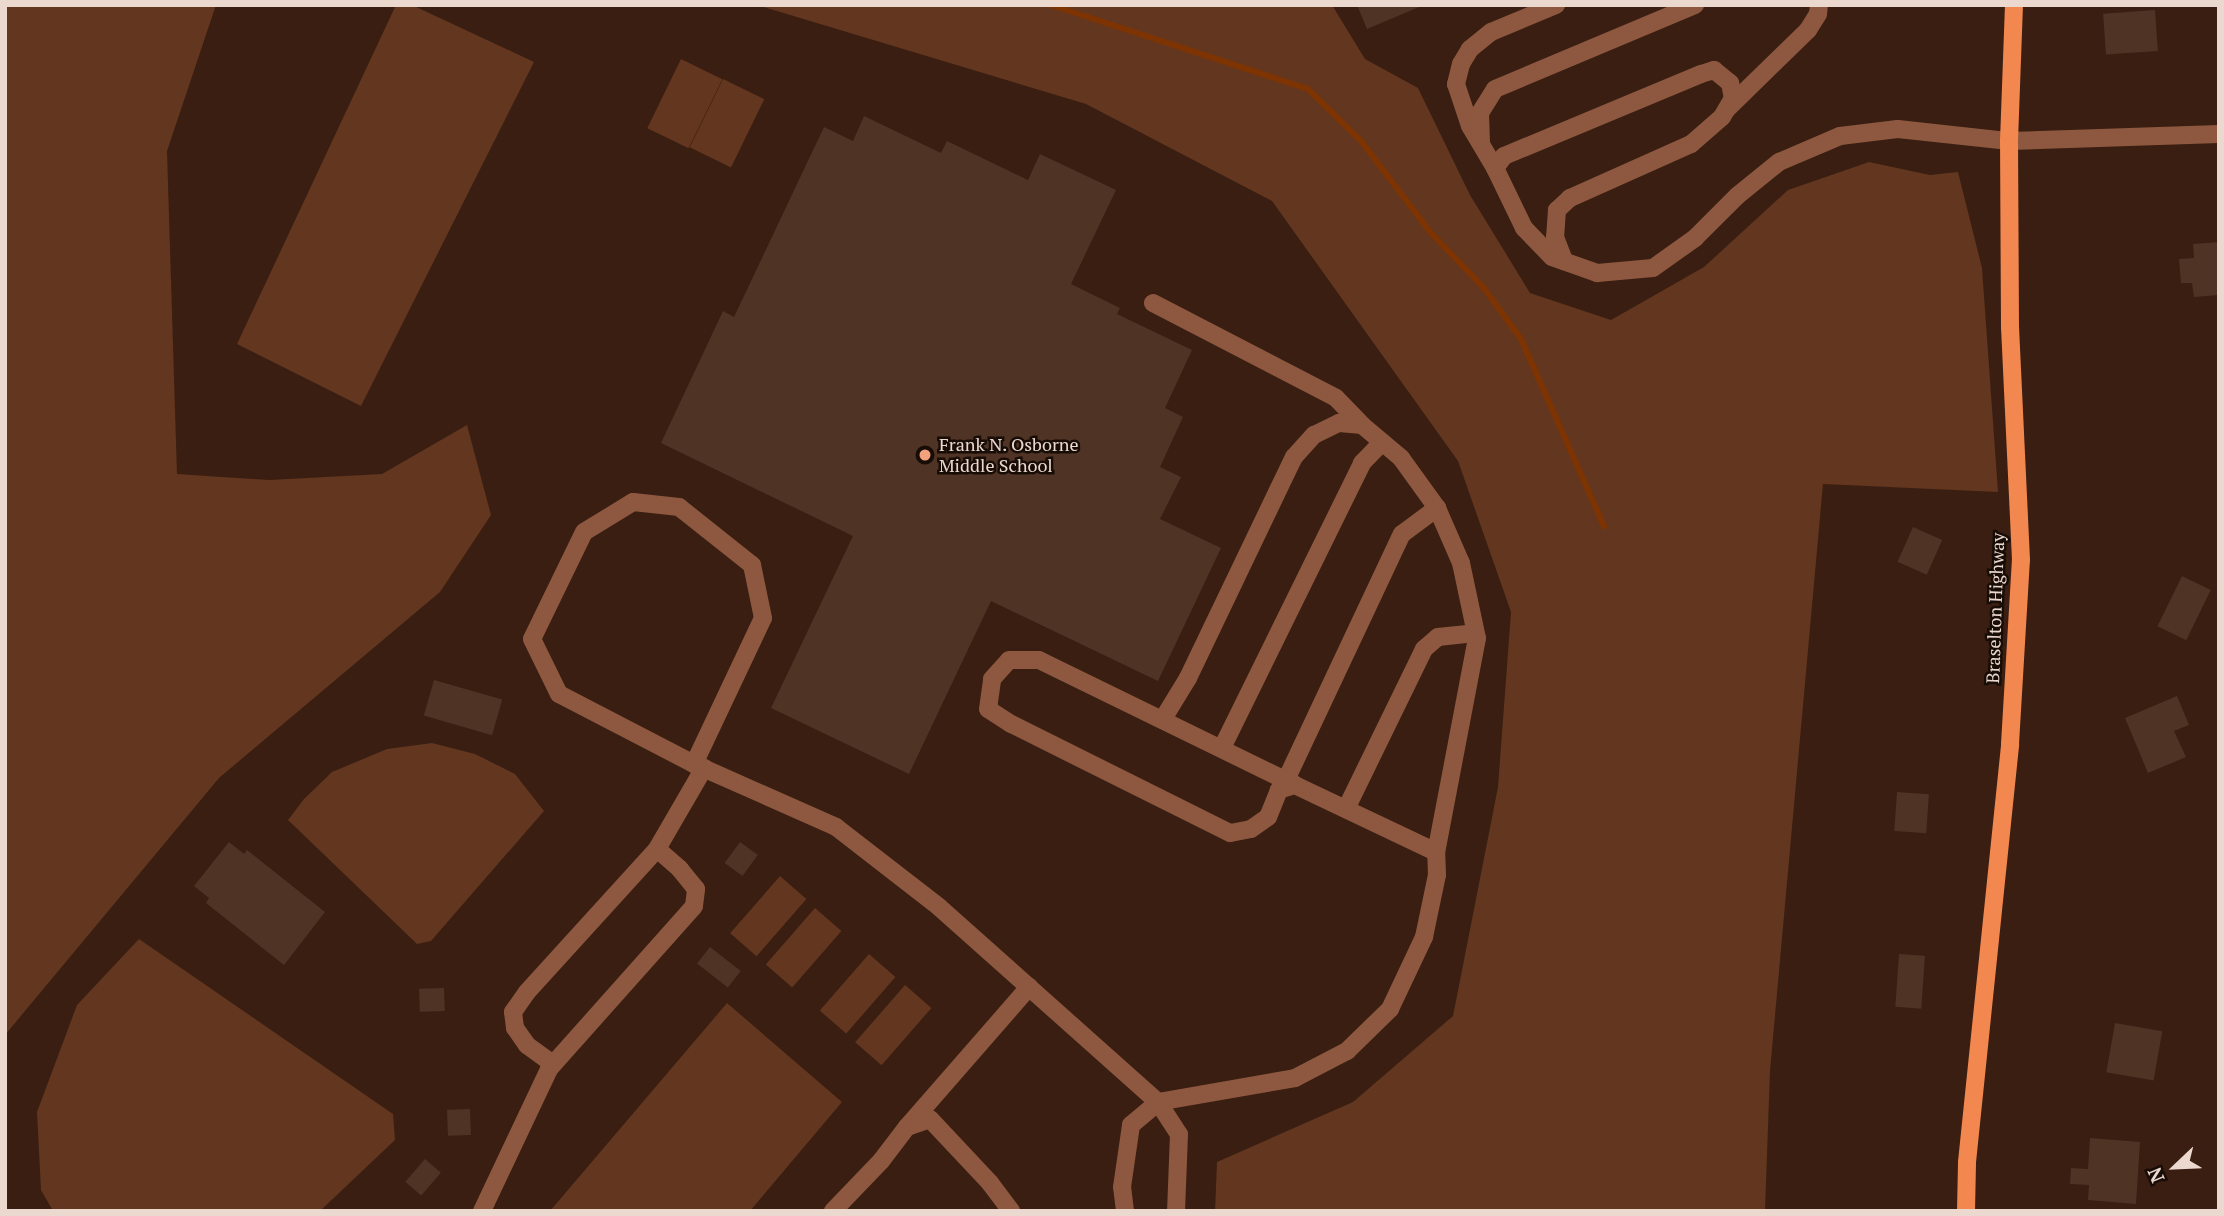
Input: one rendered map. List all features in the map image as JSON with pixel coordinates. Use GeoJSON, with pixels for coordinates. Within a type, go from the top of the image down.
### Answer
{"type":"FeatureCollection","features":[{"type":"Feature","properties":{"kind":"main road","name":"Braselton Highway"},"geometry":{"type":"LineString","coordinates":[[1966,1211],[1967,1162],[2010,744],[2021,560],[2010,327],[2009,141],[2014,5]]}},
{"type":"Feature","properties":{"kind":"street"},"geometry":{"type":"LineString","coordinates":[[1556,5],[1491,32],[1470,49],[1461,64],[1456,84],[1470,127],[1495,168],[1524,228],[1552,257],[1597,273],[1653,268],[1695,238],[1737,196],[1779,162],[1840,136],[1898,129],[2009,141],[2219,134]]}},
{"type":"Feature","properties":{"kind":"street"},"geometry":{"type":"LineString","coordinates":[[1481,145],[1480,113],[1495,89],[1695,5]]}},
{"type":"Feature","properties":{"kind":"street"},"geometry":{"type":"LineString","coordinates":[[1727,109],[1808,30],[1818,15],[1819,5]]}},
{"type":"Feature","properties":{"kind":"street"},"geometry":{"type":"LineString","coordinates":[[1495,168],[1504,156],[1714,70],[1730,83],[1733,99],[1722,117],[1691,144],[1570,198],[1557,211],[1555,237],[1563,261]]}},
{"type":"Feature","properties":{"kind":"street"},"geometry":{"type":"LineString","coordinates":[[1125,1211],[1122,1187],[1131,1125],[1158,1102],[1295,1078],[1347,1051],[1390,1009],[1424,937],[1437,875],[1436,852],[1456,756],[1475,633],[1461,563],[1437,508],[1401,458],[1362,425],[1336,398],[1153,303]]}},
{"type":"Feature","properties":{"kind":"street"},"geometry":{"type":"LineString","coordinates":[[1163,719],[1188,678],[1294,457],[1314,435],[1339,423],[1362,425]]}},
{"type":"Feature","properties":{"kind":"street"},"geometry":{"type":"LineString","coordinates":[[1222,748],[1362,464],[1382,442]]}},
{"type":"Feature","properties":{"kind":"street"},"geometry":{"type":"LineString","coordinates":[[553,1064],[527,1045],[515,1028],[513,1012],[527,992],[657,849],[699,766],[764,618],[752,565],[679,506],[633,502],[584,532],[531,639],[559,694],[699,766],[836,827],[939,907],[1158,1102],[1179,1134],[1177,1211]]}},
{"type":"Feature","properties":{"kind":"street"},"geometry":{"type":"LineString","coordinates":[[1436,852],[1291,783],[1039,660],[1009,660],[992,678],[988,709],[1011,724],[1230,833],[1251,829],[1268,817],[1279,790],[1291,783],[1402,534],[1437,508]]}},
{"type":"Feature","properties":{"kind":"street"},"geometry":{"type":"LineString","coordinates":[[1346,809],[1424,649],[1438,637],[1475,633]]}},
{"type":"Feature","properties":{"kind":"street"},"geometry":{"type":"LineString","coordinates":[[482,1211],[553,1064],[694,906],[696,889],[680,869],[657,849]]}},
{"type":"Feature","properties":{"kind":"street"},"geometry":{"type":"LineString","coordinates":[[833,1211],[881,1161],[1028,987]]}},
{"type":"Feature","properties":{"kind":"street"},"geometry":{"type":"LineString","coordinates":[[907,1127],[930,1119],[990,1183],[1011,1211]]}},
{"type":"Feature","properties":{"kind":"shaded area"},"geometry":{"type":"Polygon","coordinates":[[[5,5],[216,5],[167,151],[177,474],[269,480],[382,474],[467,425],[491,515],[440,592],[219,778],[5,1035],[5,5]]]}},
{"type":"Feature","properties":{"kind":"shaded area"},"geometry":{"type":"Polygon","coordinates":[[[396,5],[412,5],[534,62],[361,406],[237,344],[396,5]]]}},
{"type":"Feature","properties":{"kind":"shaded area"},"geometry":{"type":"Polygon","coordinates":[[[757,5],[1332,5],[1365,59],[1418,88],[1470,195],[1530,293],[1611,320],[1704,267],[1788,190],[1869,162],[1930,175],[1958,172],[1982,268],[1998,492],[1823,484],[1770,1071],[1765,1211],[1215,1211],[1217,1162],[1353,1102],[1453,1016],[1498,787],[1511,612],[1458,461],[1272,201],[1086,104],[757,5]]]}},
{"type":"Feature","properties":{"kind":"shaded area"},"geometry":{"type":"Polygon","coordinates":[[[681,59],[722,79],[689,148],[647,128],[681,59]]]}},
{"type":"Feature","properties":{"kind":"shaded area"},"geometry":{"type":"Polygon","coordinates":[[[723,79],[764,99],[731,167],[690,147],[723,79]]]}},
{"type":"Feature","properties":{"kind":"shaded area"},"geometry":{"type":"Polygon","coordinates":[[[432,743],[475,754],[515,774],[544,811],[431,941],[417,944],[288,820],[304,799],[332,772],[387,749],[432,743]]]}},
{"type":"Feature","properties":{"kind":"shaded area"},"geometry":{"type":"Polygon","coordinates":[[[780,876],[806,899],[757,956],[730,933],[780,876]]]}},
{"type":"Feature","properties":{"kind":"shaded area"},"geometry":{"type":"Polygon","coordinates":[[[815,908],[841,931],[792,988],[766,965],[815,908]]]}},
{"type":"Feature","properties":{"kind":"shaded area"},"geometry":{"type":"Polygon","coordinates":[[[139,939],[393,1114],[395,1140],[320,1211],[53,1211],[41,1190],[37,1112],[77,1005],[139,939]]]}},
{"type":"Feature","properties":{"kind":"shaded area"},"geometry":{"type":"Polygon","coordinates":[[[869,954],[895,977],[846,1034],[820,1011],[869,954]]]}},
{"type":"Feature","properties":{"kind":"shaded area"},"geometry":{"type":"Polygon","coordinates":[[[905,985],[931,1008],[882,1065],[855,1042],[905,985]]]}},
{"type":"Feature","properties":{"kind":"shaded area"},"geometry":{"type":"Polygon","coordinates":[[[727,1003],[842,1102],[750,1211],[550,1211],[727,1003]]]}},
{"type":"Feature","properties":{"kind":"building"},"geometry":{"type":"Polygon","coordinates":[[[1357,5],[1424,5],[1367,29],[1357,5]]]}},
{"type":"Feature","properties":{"kind":"building"},"geometry":{"type":"Polygon","coordinates":[[[2155,10],[2158,51],[2106,55],[2103,14],[2155,10]]]}},
{"type":"Feature","properties":{"kind":"building","name":"Frank N. Osborne Middle School"},"geometry":{"type":"Polygon","coordinates":[[[864,116],[941,153],[947,141],[1028,180],[1040,154],[1116,190],[1071,284],[1120,308],[1117,314],[1192,350],[1165,408],[1183,417],[1160,467],[1181,477],[1160,519],[1221,548],[1158,681],[991,601],[909,774],[771,708],[853,536],[661,443],[723,311],[734,317],[824,127],[853,141],[864,116]]]}},
{"type":"Feature","properties":{"kind":"building"},"geometry":{"type":"Polygon","coordinates":[[[2219,242],[2219,295],[2194,297],[2192,283],[2181,283],[2179,259],[2194,258],[2193,244],[2219,242]]]}},
{"type":"Feature","properties":{"kind":"building"},"geometry":{"type":"Polygon","coordinates":[[[1913,527],[1942,540],[1927,575],[1898,562],[1913,527]]]}},
{"type":"Feature","properties":{"kind":"building"},"geometry":{"type":"Polygon","coordinates":[[[2182,576],[2211,590],[2186,640],[2157,626],[2182,576]]]}},
{"type":"Feature","properties":{"kind":"building"},"geometry":{"type":"Polygon","coordinates":[[[434,680],[502,700],[492,735],[424,716],[434,680]]]}},
{"type":"Feature","properties":{"kind":"building"},"geometry":{"type":"Polygon","coordinates":[[[2177,696],[2189,725],[2174,731],[2186,757],[2148,773],[2125,718],[2177,696]]]}},
{"type":"Feature","properties":{"kind":"building"},"geometry":{"type":"Polygon","coordinates":[[[1897,792],[1929,794],[1926,833],[1894,831],[1897,792]]]}},
{"type":"Feature","properties":{"kind":"building"},"geometry":{"type":"Polygon","coordinates":[[[229,842],[244,854],[247,850],[325,912],[284,965],[206,903],[209,898],[194,886],[229,842]]]}},
{"type":"Feature","properties":{"kind":"building"},"geometry":{"type":"Polygon","coordinates":[[[740,842],[758,855],[743,876],[725,863],[740,842]]]}},
{"type":"Feature","properties":{"kind":"building"},"geometry":{"type":"Polygon","coordinates":[[[710,947],[741,971],[728,988],[697,964],[710,947]]]}},
{"type":"Feature","properties":{"kind":"building"},"geometry":{"type":"Polygon","coordinates":[[[1899,954],[1925,956],[1921,1009],[1895,1007],[1899,954]]]}},
{"type":"Feature","properties":{"kind":"building"},"geometry":{"type":"Polygon","coordinates":[[[444,988],[445,1011],[420,1012],[419,989],[444,988]]]}},
{"type":"Feature","properties":{"kind":"building"},"geometry":{"type":"Polygon","coordinates":[[[2115,1023],[2162,1031],[2154,1081],[2106,1072],[2115,1023]]]}},
{"type":"Feature","properties":{"kind":"building"},"geometry":{"type":"Polygon","coordinates":[[[470,1109],[471,1135],[448,1136],[447,1110],[470,1109]]]}},
{"type":"Feature","properties":{"kind":"building"},"geometry":{"type":"Polygon","coordinates":[[[2090,1138],[2140,1142],[2136,1204],[2088,1200],[2089,1185],[2070,1184],[2071,1168],[2088,1169],[2090,1138]]]}},
{"type":"Feature","properties":{"kind":"building"},"geometry":{"type":"Polygon","coordinates":[[[425,1159],[441,1173],[421,1195],[405,1182],[425,1159]]]}},
{"type":"Feature","properties":{"kind":"waterway"},"geometry":{"type":"LineString","coordinates":[[1051,5],[1308,89],[1361,141],[1430,232],[1483,287],[1521,339],[1604,526]]}},
{"type":"Feature","properties":{"kind":"place","name":"Frank N. Osborne Middle School"},"geometry":{"type":"Point","coordinates":[925,455]}}]}
